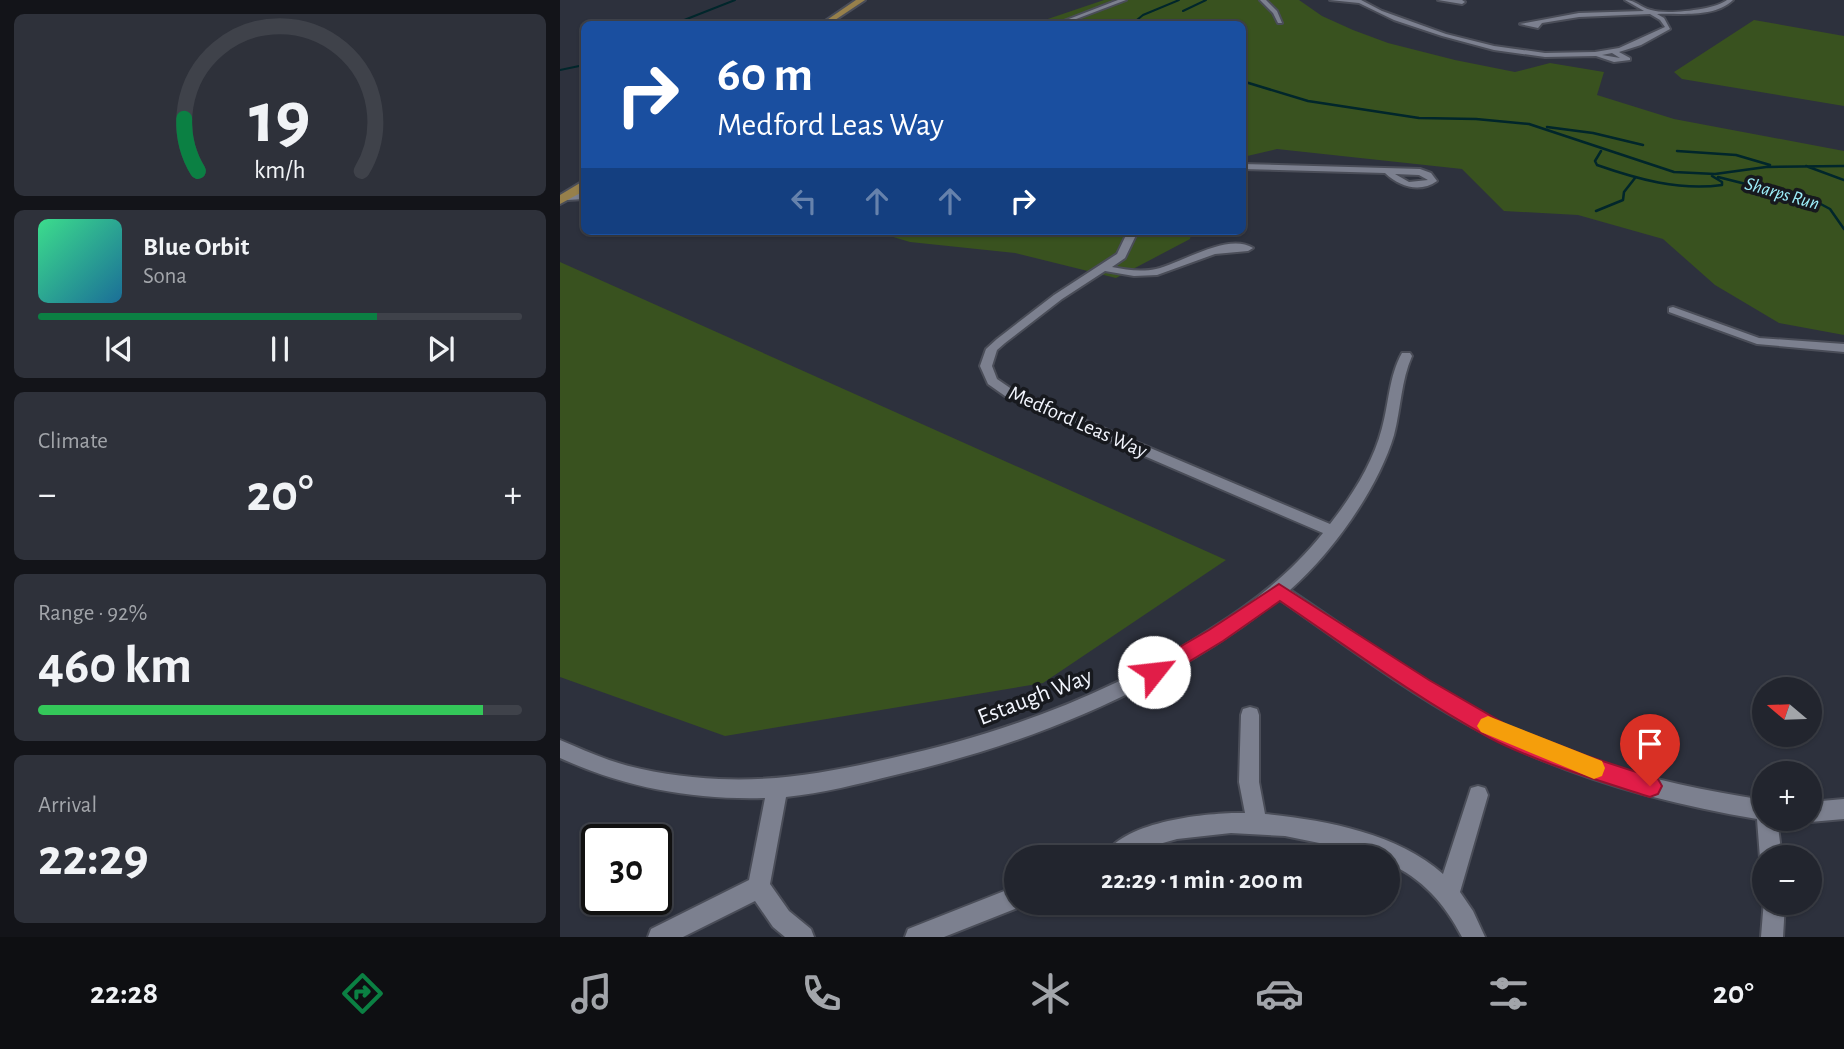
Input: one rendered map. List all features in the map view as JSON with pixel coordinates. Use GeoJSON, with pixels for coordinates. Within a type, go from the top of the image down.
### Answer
{"type":"FeatureCollection","features":[{"type":"Feature","properties":{"kind":"main road"},"geometry":{"type":"LineString","coordinates":[[830,21],[861,0]]}},
{"type":"Feature","properties":{"kind":"main road"},"geometry":{"type":"LineString","coordinates":[[563,198],[581,188]]}},
{"type":"Feature","properties":{"kind":"street"},"geometry":{"type":"LineString","coordinates":[[1067,21],[1123,0]]}},
{"type":"Feature","properties":{"kind":"street"},"geometry":{"type":"LineString","coordinates":[[1263,0],[1275,12],[1280,22]]}},
{"type":"Feature","properties":{"kind":"street"},"geometry":{"type":"LineString","coordinates":[[1334,0],[1358,1],[1375,11],[1465,42],[1501,50],[1542,54],[1612,51],[1644,41],[1668,28],[1665,21],[1628,0]]}},
{"type":"Feature","properties":{"kind":"street"},"geometry":{"type":"LineString","coordinates":[[1441,0],[1462,2],[1458,0]]}},
{"type":"Feature","properties":{"kind":"street"},"geometry":{"type":"LineString","coordinates":[[1539,22],[1572,15],[1706,11],[1723,6],[1730,0]]}},
{"type":"Feature","properties":{"kind":"street"},"geometry":{"type":"LineString","coordinates":[[1387,24],[1401,20]]}},
{"type":"Feature","properties":{"kind":"street"},"geometry":{"type":"LineString","coordinates":[[1397,28],[1417,26]]}},
{"type":"Feature","properties":{"kind":"street"},"geometry":{"type":"LineString","coordinates":[[1595,53],[1614,60],[1629,59],[1612,51]]}},
{"type":"Feature","properties":{"kind":"street"},"geometry":{"type":"LineString","coordinates":[[1246,166],[1387,171]]}},
{"type":"Feature","properties":{"kind":"street"},"geometry":{"type":"LineString","coordinates":[[563,198],[581,196]]}},
{"type":"Feature","properties":{"kind":"street","name":"Medford Leas Way"},"geometry":{"type":"LineString","coordinates":[[1131,235],[1125,252],[1058,297],[992,349],[986,366],[992,381],[1009,393],[1332,531]]}},
{"type":"Feature","properties":{"kind":"street"},"geometry":{"type":"LineString","coordinates":[[1104,268],[1146,274],[1165,270],[1213,249],[1248,248]]}},
{"type":"Feature","properties":{"kind":"street"},"geometry":{"type":"LineString","coordinates":[[1673,310],[1757,341],[1844,348]]}},
{"type":"Feature","properties":{"kind":"street","name":"Estaugh Way"},"geometry":{"type":"LineString","coordinates":[[560,749],[613,773],[656,783],[704,788],[777,788],[831,780],[929,759],[1046,723],[1092,703],[1174,662],[1216,636],[1279,591],[1303,567],[1362,487],[1385,440],[1392,418],[1399,375],[1406,356]]}},
{"type":"Feature","properties":{"kind":"street"},"geometry":{"type":"LineString","coordinates":[[1279,591],[1422,686],[1499,732],[1650,786],[1752,808]]}},
{"type":"Feature","properties":{"kind":"street"},"geometry":{"type":"LineString","coordinates":[[1250,715],[1249,782],[1257,823]]}},
{"type":"Feature","properties":{"kind":"street"},"geometry":{"type":"LineString","coordinates":[[777,788],[759,887],[781,919],[803,937]]}},
{"type":"Feature","properties":{"kind":"street"},"geometry":{"type":"LineString","coordinates":[[1448,894],[1478,795]]}},
{"type":"Feature","properties":{"kind":"street"},"geometry":{"type":"LineString","coordinates":[[1822,811],[1844,809]]}},
{"type":"Feature","properties":{"kind":"street"},"geometry":{"type":"LineString","coordinates":[[1135,845],[1169,831],[1216,824],[1257,823],[1310,829],[1380,849],[1425,872],[1448,894],[1474,937]]}},
{"type":"Feature","properties":{"kind":"street"},"geometry":{"type":"LineString","coordinates":[[659,937],[759,887]]}},
{"type":"Feature","properties":{"kind":"street"},"geometry":{"type":"LineString","coordinates":[[916,937],[1004,902]]}},
{"type":"Feature","properties":{"kind":"street"},"geometry":{"type":"LineString","coordinates":[[1772,937],[1773,915]]}},
{"type":"Feature","properties":{"kind":"green space"},"geometry":{"type":"Polygon","coordinates":[[[1104,0],[1299,0],[1322,16],[1388,43],[1515,72],[1550,63],[1604,72],[1597,95],[1674,119],[1844,151],[1844,335],[1779,323],[1715,285],[1663,239],[1578,215],[1504,211],[1462,169],[1277,149],[1246,156],[1246,21],[1042,21],[1104,0]]]}},
{"type":"Feature","properties":{"kind":"green space"},"geometry":{"type":"Polygon","coordinates":[[[1754,20],[1844,36],[1844,106],[1682,79],[1674,72],[1754,20]]]}},
{"type":"Feature","properties":{"kind":"green space"},"geometry":{"type":"Polygon","coordinates":[[[886,235],[1191,235],[1190,239],[1116,278],[1015,253],[910,242],[886,235]]]}},
{"type":"Feature","properties":{"kind":"green space"},"geometry":{"type":"Polygon","coordinates":[[[560,262],[1226,560],[1043,683],[725,736],[560,677],[560,262]]]}},
{"type":"Feature","properties":{"kind":"waterway"},"geometry":{"type":"LineString","coordinates":[[682,21],[735,0]]}},
{"type":"Feature","properties":{"kind":"waterway"},"geometry":{"type":"LineString","coordinates":[[1136,21],[1143,15],[1179,0]]}},
{"type":"Feature","properties":{"kind":"waterway"},"geometry":{"type":"LineString","coordinates":[[1183,11],[1206,0]]}},
{"type":"Feature","properties":{"kind":"waterway"},"geometry":{"type":"LineString","coordinates":[[560,70],[581,66]]}},
{"type":"Feature","properties":{"kind":"waterway"},"geometry":{"type":"LineString","coordinates":[[1246,82],[1308,101],[1419,118],[1476,119],[1529,124],[1674,172],[1715,174],[1766,167],[1807,166]]}},
{"type":"Feature","properties":{"kind":"waterway"},"geometry":{"type":"LineString","coordinates":[[1547,127],[1593,133],[1643,145]]}},
{"type":"Feature","properties":{"kind":"waterway"},"geometry":{"type":"LineString","coordinates":[[1601,151],[1595,161],[1597,165],[1643,179],[1674,185],[1722,185],[1722,182],[1712,176]]}},
{"type":"Feature","properties":{"kind":"waterway"},"geometry":{"type":"LineString","coordinates":[[1677,151],[1736,155],[1770,165]]}},
{"type":"Feature","properties":{"kind":"waterway"},"geometry":{"type":"LineString","coordinates":[[1807,166],[1844,180]]}},
{"type":"Feature","properties":{"kind":"waterway"},"geometry":{"type":"LineString","coordinates":[[1807,166],[1844,166]]}},
{"type":"Feature","properties":{"kind":"waterway","name":"Sharps Run"},"geometry":{"type":"LineString","coordinates":[[1718,177],[1817,202],[1830,209],[1844,229]]}},
{"type":"Feature","properties":{"kind":"waterway"},"geometry":{"type":"LineString","coordinates":[[1596,211],[1623,200],[1624,192],[1635,178]]}},
{"type":"Feature","properties":{"kind":"slow traffic"},"geometry":{"type":"LineString","coordinates":[[1488,726],[1594,768]]}},
{"type":"Feature","properties":{"kind":"route"},"geometry":{"type":"LineString","coordinates":[[1154,672],[1216,636],[1279,591],[1422,686],[1499,732],[1587,766],[1650,786]]}}]}
